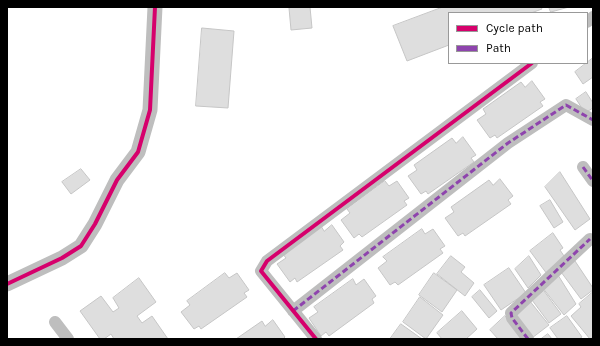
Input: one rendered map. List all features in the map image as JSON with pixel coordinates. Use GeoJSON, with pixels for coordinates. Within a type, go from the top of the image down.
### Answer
{"type":"FeatureCollection","features":[{"type":"Feature","properties":{"kind":"street"},"geometry":{"type":"LineString","coordinates":[[7,284],[62,258],[81,246],[96,224],[117,180],[138,152],[150,110],[155,7]]}},
{"type":"Feature","properties":{"kind":"street"},"geometry":{"type":"LineString","coordinates":[[316,339],[261,271],[267,262],[531,64]]}},
{"type":"Feature","properties":{"kind":"street"},"geometry":{"type":"LineString","coordinates":[[293,311],[508,143],[566,105],[593,120]]}},
{"type":"Feature","properties":{"kind":"street"},"geometry":{"type":"LineString","coordinates":[[583,167],[593,181]]}},
{"type":"Feature","properties":{"kind":"street"},"geometry":{"type":"LineString","coordinates":[[528,339],[512,318],[510,312],[592,240]]}},
{"type":"Feature","properties":{"kind":"street"},"geometry":{"type":"LineString","coordinates":[[55,322],[68,339]]}},
{"type":"Feature","properties":{"kind":"building"},"geometry":{"type":"Polygon","coordinates":[[[310,7],[312,28],[291,30],[289,8],[310,7]]]}},
{"type":"Feature","properties":{"kind":"building"},"geometry":{"type":"Polygon","coordinates":[[[443,7],[541,7],[542,9],[534,12],[448,12],[448,45],[407,61],[393,26],[443,7]]]}},
{"type":"Feature","properties":{"kind":"building"},"geometry":{"type":"Polygon","coordinates":[[[549,7],[569,7],[551,12],[549,7]]]}},
{"type":"Feature","properties":{"kind":"building"},"geometry":{"type":"Polygon","coordinates":[[[202,28],[234,31],[228,108],[196,106],[202,28]]]}},
{"type":"Feature","properties":{"kind":"building"},"geometry":{"type":"Polygon","coordinates":[[[593,58],[593,77],[583,84],[575,72],[585,64],[588,64],[588,62],[593,58]]]}},
{"type":"Feature","properties":{"kind":"building"},"geometry":{"type":"Polygon","coordinates":[[[532,81],[545,99],[540,102],[543,106],[497,138],[495,135],[490,138],[477,120],[486,114],[483,109],[521,82],[525,87],[532,81]]]}},
{"type":"Feature","properties":{"kind":"building"},"geometry":{"type":"Polygon","coordinates":[[[586,92],[593,103],[593,108],[585,113],[576,99],[586,92]]]}},
{"type":"Feature","properties":{"kind":"building"},"geometry":{"type":"Polygon","coordinates":[[[463,137],[476,155],[471,158],[474,162],[428,194],[426,191],[421,194],[408,176],[417,170],[414,165],[452,138],[456,143],[463,137]]]}},
{"type":"Feature","properties":{"kind":"building"},"geometry":{"type":"Polygon","coordinates":[[[81,169],[90,180],[71,194],[62,182],[81,169]]]}},
{"type":"Feature","properties":{"kind":"building"},"geometry":{"type":"Polygon","coordinates":[[[560,172],[590,219],[575,230],[545,187],[560,172]]]}},
{"type":"Feature","properties":{"kind":"building"},"geometry":{"type":"Polygon","coordinates":[[[500,179],[513,196],[508,200],[511,204],[465,236],[463,233],[458,236],[445,218],[454,212],[451,207],[489,180],[493,185],[500,179]]]}},
{"type":"Feature","properties":{"kind":"building"},"geometry":{"type":"Polygon","coordinates":[[[385,181],[389,186],[397,181],[409,198],[404,201],[407,205],[362,237],[359,234],[354,238],[341,220],[350,213],[347,209],[385,181]]]}},
{"type":"Feature","properties":{"kind":"building"},"geometry":{"type":"Polygon","coordinates":[[[550,200],[563,222],[554,228],[540,206],[550,200]]]}},
{"type":"Feature","properties":{"kind":"building"},"geometry":{"type":"Polygon","coordinates":[[[332,225],[344,242],[340,246],[343,250],[297,282],[295,278],[290,282],[277,264],[286,258],[282,253],[321,226],[324,231],[332,225]]]}},
{"type":"Feature","properties":{"kind":"building"},"geometry":{"type":"Polygon","coordinates":[[[422,229],[425,234],[433,229],[445,246],[440,249],[443,253],[398,285],[395,282],[390,285],[378,268],[387,261],[383,257],[422,229]]]}},
{"type":"Feature","properties":{"kind":"building"},"geometry":{"type":"Polygon","coordinates":[[[553,233],[563,248],[560,250],[566,259],[547,274],[530,251],[553,233]]]}},
{"type":"Feature","properties":{"kind":"building"},"geometry":{"type":"Polygon","coordinates":[[[451,256],[465,267],[461,272],[474,283],[465,296],[437,274],[451,256]]]}},
{"type":"Feature","properties":{"kind":"building"},"geometry":{"type":"Polygon","coordinates":[[[529,256],[541,275],[528,288],[515,269],[529,256]]]}},
{"type":"Feature","properties":{"kind":"building"},"geometry":{"type":"Polygon","coordinates":[[[575,261],[593,288],[593,290],[581,299],[561,272],[575,261]]]}},
{"type":"Feature","properties":{"kind":"building"},"geometry":{"type":"Polygon","coordinates":[[[509,268],[526,293],[501,310],[484,285],[509,268]]]}},
{"type":"Feature","properties":{"kind":"building"},"geometry":{"type":"Polygon","coordinates":[[[225,273],[229,278],[237,273],[249,290],[244,293],[247,297],[201,329],[199,326],[194,329],[181,312],[190,305],[187,301],[225,273]]]}},
{"type":"Feature","properties":{"kind":"building"},"geometry":{"type":"Polygon","coordinates":[[[434,273],[457,290],[442,312],[419,295],[434,273]]]}},
{"type":"Feature","properties":{"kind":"building"},"geometry":{"type":"Polygon","coordinates":[[[558,275],[576,304],[564,315],[542,287],[558,275]]]}},
{"type":"Feature","properties":{"kind":"building"},"geometry":{"type":"Polygon","coordinates":[[[139,278],[156,302],[137,316],[142,323],[152,316],[168,339],[114,339],[111,334],[104,339],[100,339],[80,311],[101,296],[113,312],[119,308],[113,298],[139,278]]]}},
{"type":"Feature","properties":{"kind":"building"},"geometry":{"type":"Polygon","coordinates":[[[353,279],[356,285],[364,279],[376,296],[372,299],[374,303],[329,336],[326,332],[321,336],[309,318],[318,312],[314,307],[353,279]]]}},
{"type":"Feature","properties":{"kind":"building"},"geometry":{"type":"Polygon","coordinates":[[[480,290],[497,311],[489,318],[472,297],[480,290]]]}},
{"type":"Feature","properties":{"kind":"building"},"geometry":{"type":"Polygon","coordinates":[[[544,291],[561,314],[549,323],[532,300],[544,291]]]}},
{"type":"Feature","properties":{"kind":"building"},"geometry":{"type":"Polygon","coordinates":[[[593,292],[593,337],[590,339],[571,316],[581,307],[579,304],[593,292]]]}},
{"type":"Feature","properties":{"kind":"building"},"geometry":{"type":"Polygon","coordinates":[[[420,297],[443,315],[426,339],[403,322],[420,297]]]}},
{"type":"Feature","properties":{"kind":"building"},"geometry":{"type":"Polygon","coordinates":[[[529,300],[549,325],[532,338],[512,313],[529,300]]]}},
{"type":"Feature","properties":{"kind":"building"},"geometry":{"type":"Polygon","coordinates":[[[462,311],[477,329],[466,339],[442,339],[437,333],[462,311]]]}},
{"type":"Feature","properties":{"kind":"building"},"geometry":{"type":"Polygon","coordinates":[[[505,316],[526,339],[498,339],[490,330],[505,316]]]}},
{"type":"Feature","properties":{"kind":"building"},"geometry":{"type":"Polygon","coordinates":[[[567,316],[582,337],[579,339],[558,339],[550,328],[567,316]]]}},
{"type":"Feature","properties":{"kind":"building"},"geometry":{"type":"Polygon","coordinates":[[[273,320],[285,337],[283,339],[236,339],[262,321],[265,326],[273,320]]]}},
{"type":"Feature","properties":{"kind":"building"},"geometry":{"type":"Polygon","coordinates":[[[401,324],[422,339],[390,339],[401,324]]]}},
{"type":"Feature","properties":{"kind":"building"},"geometry":{"type":"Polygon","coordinates":[[[548,334],[552,339],[541,339],[548,334]]]}},
{"type":"Feature","properties":{"kind":"marked path"},"geometry":{"type":"LineString","coordinates":[[293,311],[508,143],[566,105],[593,120]]}},
{"type":"Feature","properties":{"kind":"marked path"},"geometry":{"type":"LineString","coordinates":[[583,167],[593,181]]}},
{"type":"Feature","properties":{"kind":"marked path"},"geometry":{"type":"LineString","coordinates":[[528,339],[512,318],[511,313],[590,239]]}},
{"type":"Feature","properties":{"kind":"cycle path"},"geometry":{"type":"LineString","coordinates":[[7,284],[62,258],[81,246],[95,224],[117,180],[138,152],[150,110],[155,7]]}},
{"type":"Feature","properties":{"kind":"cycle path"},"geometry":{"type":"LineString","coordinates":[[316,339],[261,271],[267,261],[531,64]]}}]}
